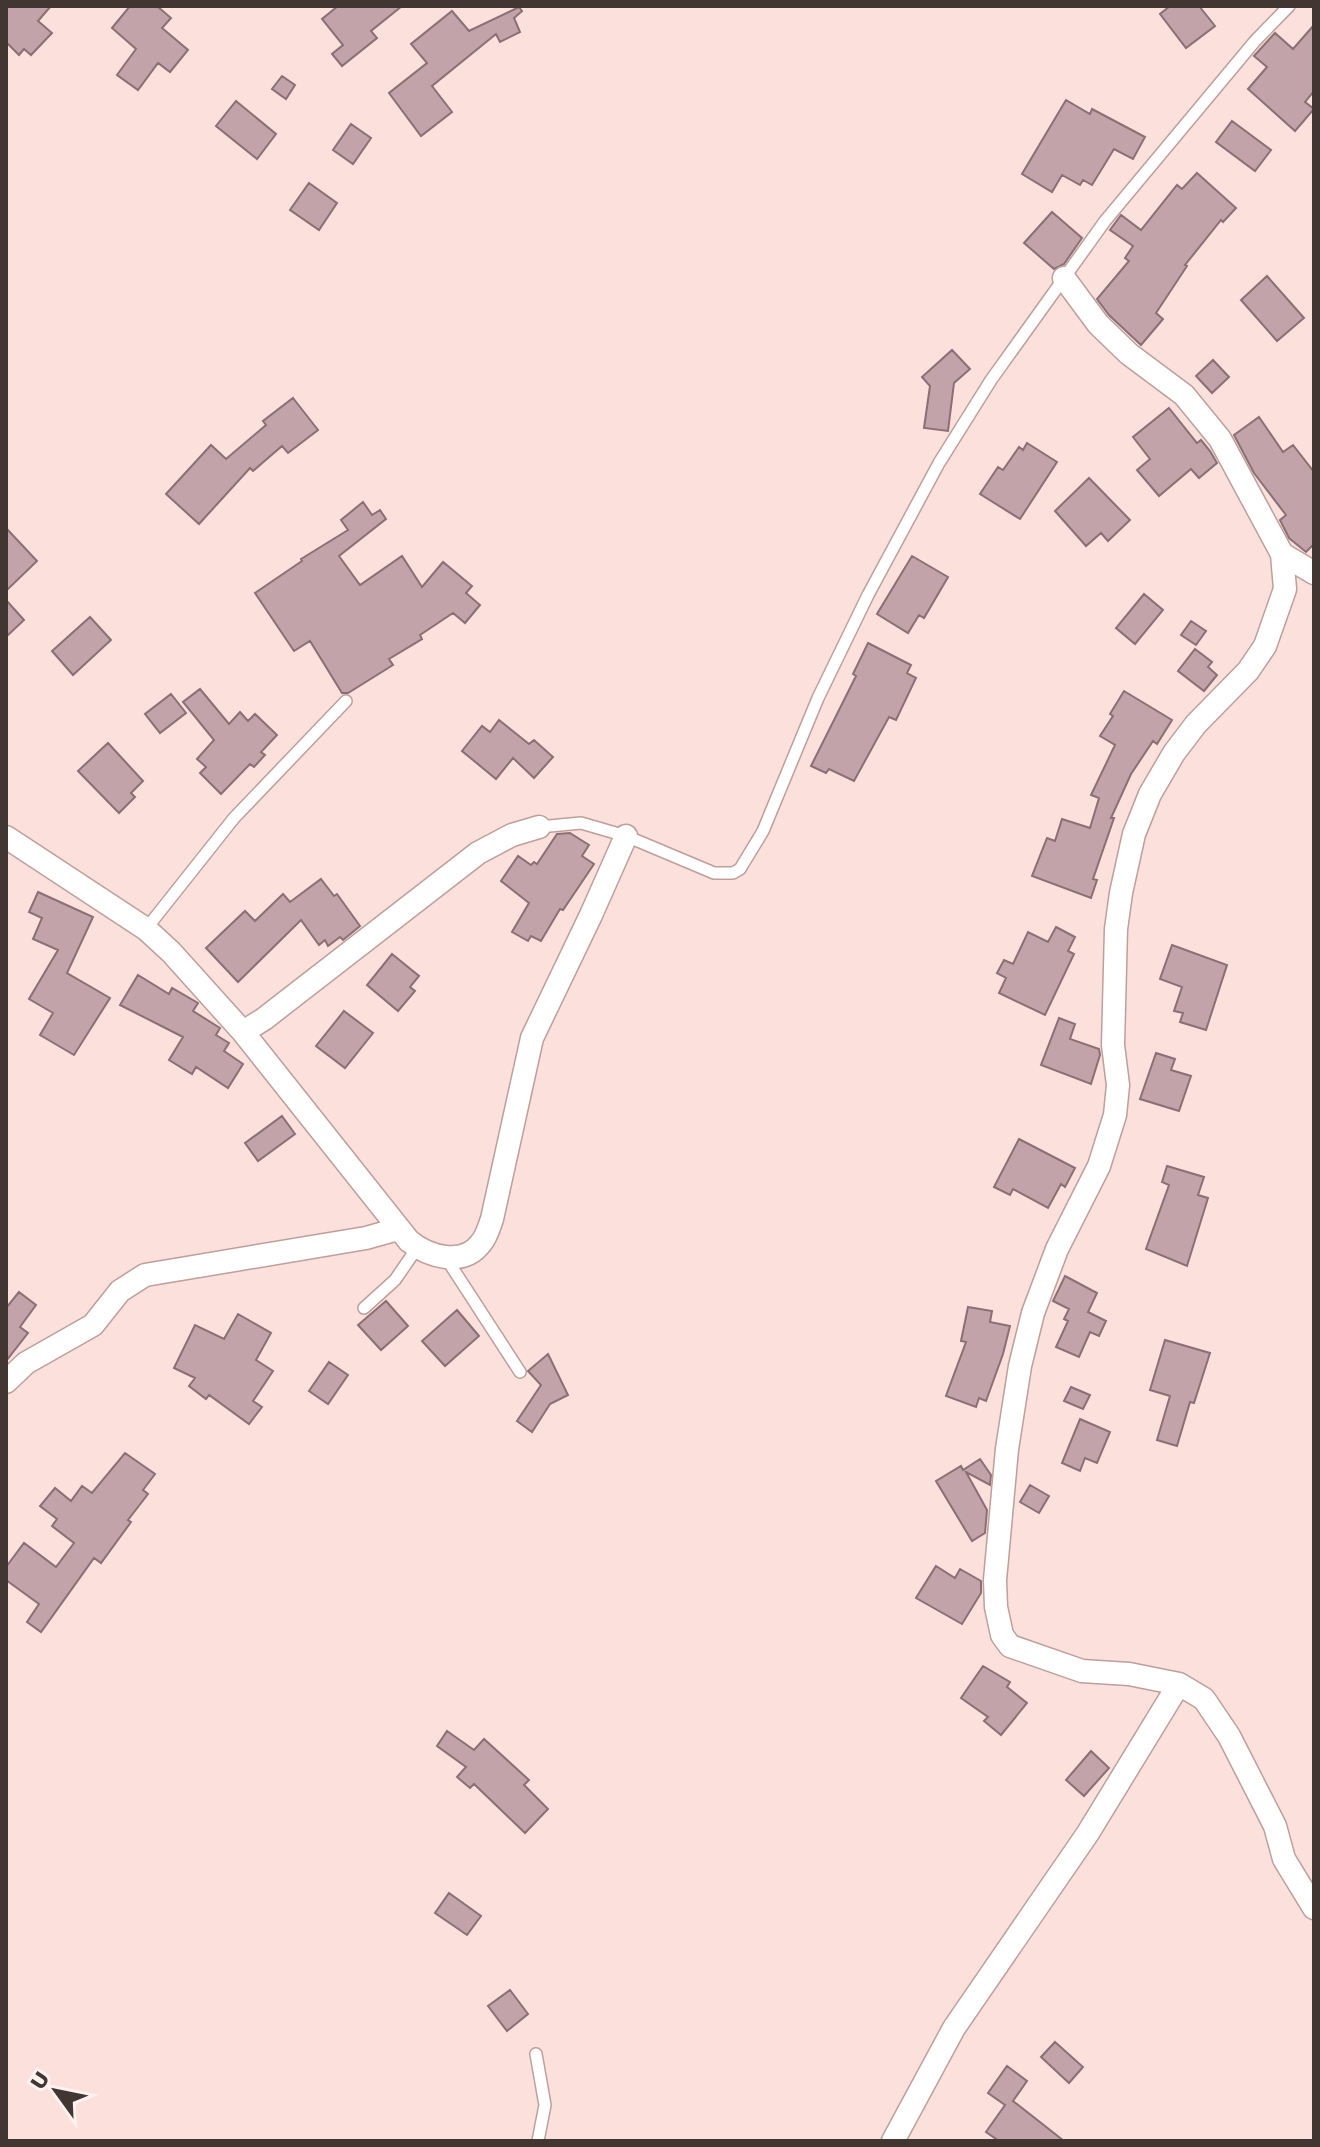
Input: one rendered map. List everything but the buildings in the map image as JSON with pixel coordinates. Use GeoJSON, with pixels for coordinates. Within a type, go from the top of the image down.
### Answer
{"type":"FeatureCollection","features":[{"type":"Feature","properties":{"kind":"street"},"geometry":{"type":"LineString","coordinates":[[1064,278],[1098,324],[1129,354],[1184,395],[1220,439],[1282,554],[1285,589],[1265,646],[1248,671],[1196,724],[1174,753],[1150,794],[1134,834],[1116,929],[1113,1045],[1118,1085],[1115,1115],[1099,1166],[1057,1249],[1033,1313],[1020,1366],[1007,1449],[996,1607],[1002,1635],[1010,1646],[1082,1671],[1129,1674],[1179,1684],[1204,1699],[1229,1736],[1275,1826],[1284,1859],[1314,1908]]}},
{"type":"Feature","properties":{"kind":"street"},"geometry":{"type":"LineString","coordinates":[[1282,554],[1314,573]]}},
{"type":"Feature","properties":{"kind":"street"},"geometry":{"type":"LineString","coordinates":[[243,1032],[478,853],[512,835],[539,827]]}},
{"type":"Feature","properties":{"kind":"street"},"geometry":{"type":"LineString","coordinates":[[6,837],[146,929],[171,952],[243,1032],[398,1229],[417,1248],[446,1258],[473,1251],[484,1239],[492,1219],[532,1038],[626,836]]}},
{"type":"Feature","properties":{"kind":"street"},"geometry":{"type":"LineString","coordinates":[[6,1382],[26,1363],[93,1325],[120,1291],[145,1275],[366,1238],[398,1229]]}},
{"type":"Feature","properties":{"kind":"street"},"geometry":{"type":"LineString","coordinates":[[893,2141],[954,2028],[1088,1833],[1179,1684]]}},
{"type":"Feature","properties":{"kind":"lane"},"geometry":{"type":"LineString","coordinates":[[539,827],[581,823],[626,836],[723,875],[733,873],[747,860],[770,816],[818,698],[868,595],[933,475],[991,380],[1105,221],[1255,41],[1289,6]]}},
{"type":"Feature","properties":{"kind":"lane"},"geometry":{"type":"LineString","coordinates":[[146,929],[234,818],[346,701]]}},
{"type":"Feature","properties":{"kind":"lane"},"geometry":{"type":"LineString","coordinates":[[364,1308],[395,1280],[417,1248]]}},
{"type":"Feature","properties":{"kind":"lane"},"geometry":{"type":"LineString","coordinates":[[446,1258],[520,1372]]}},
{"type":"Feature","properties":{"kind":"lane"},"geometry":{"type":"LineString","coordinates":[[536,2054],[545,2105],[538,2141]]}}]}
